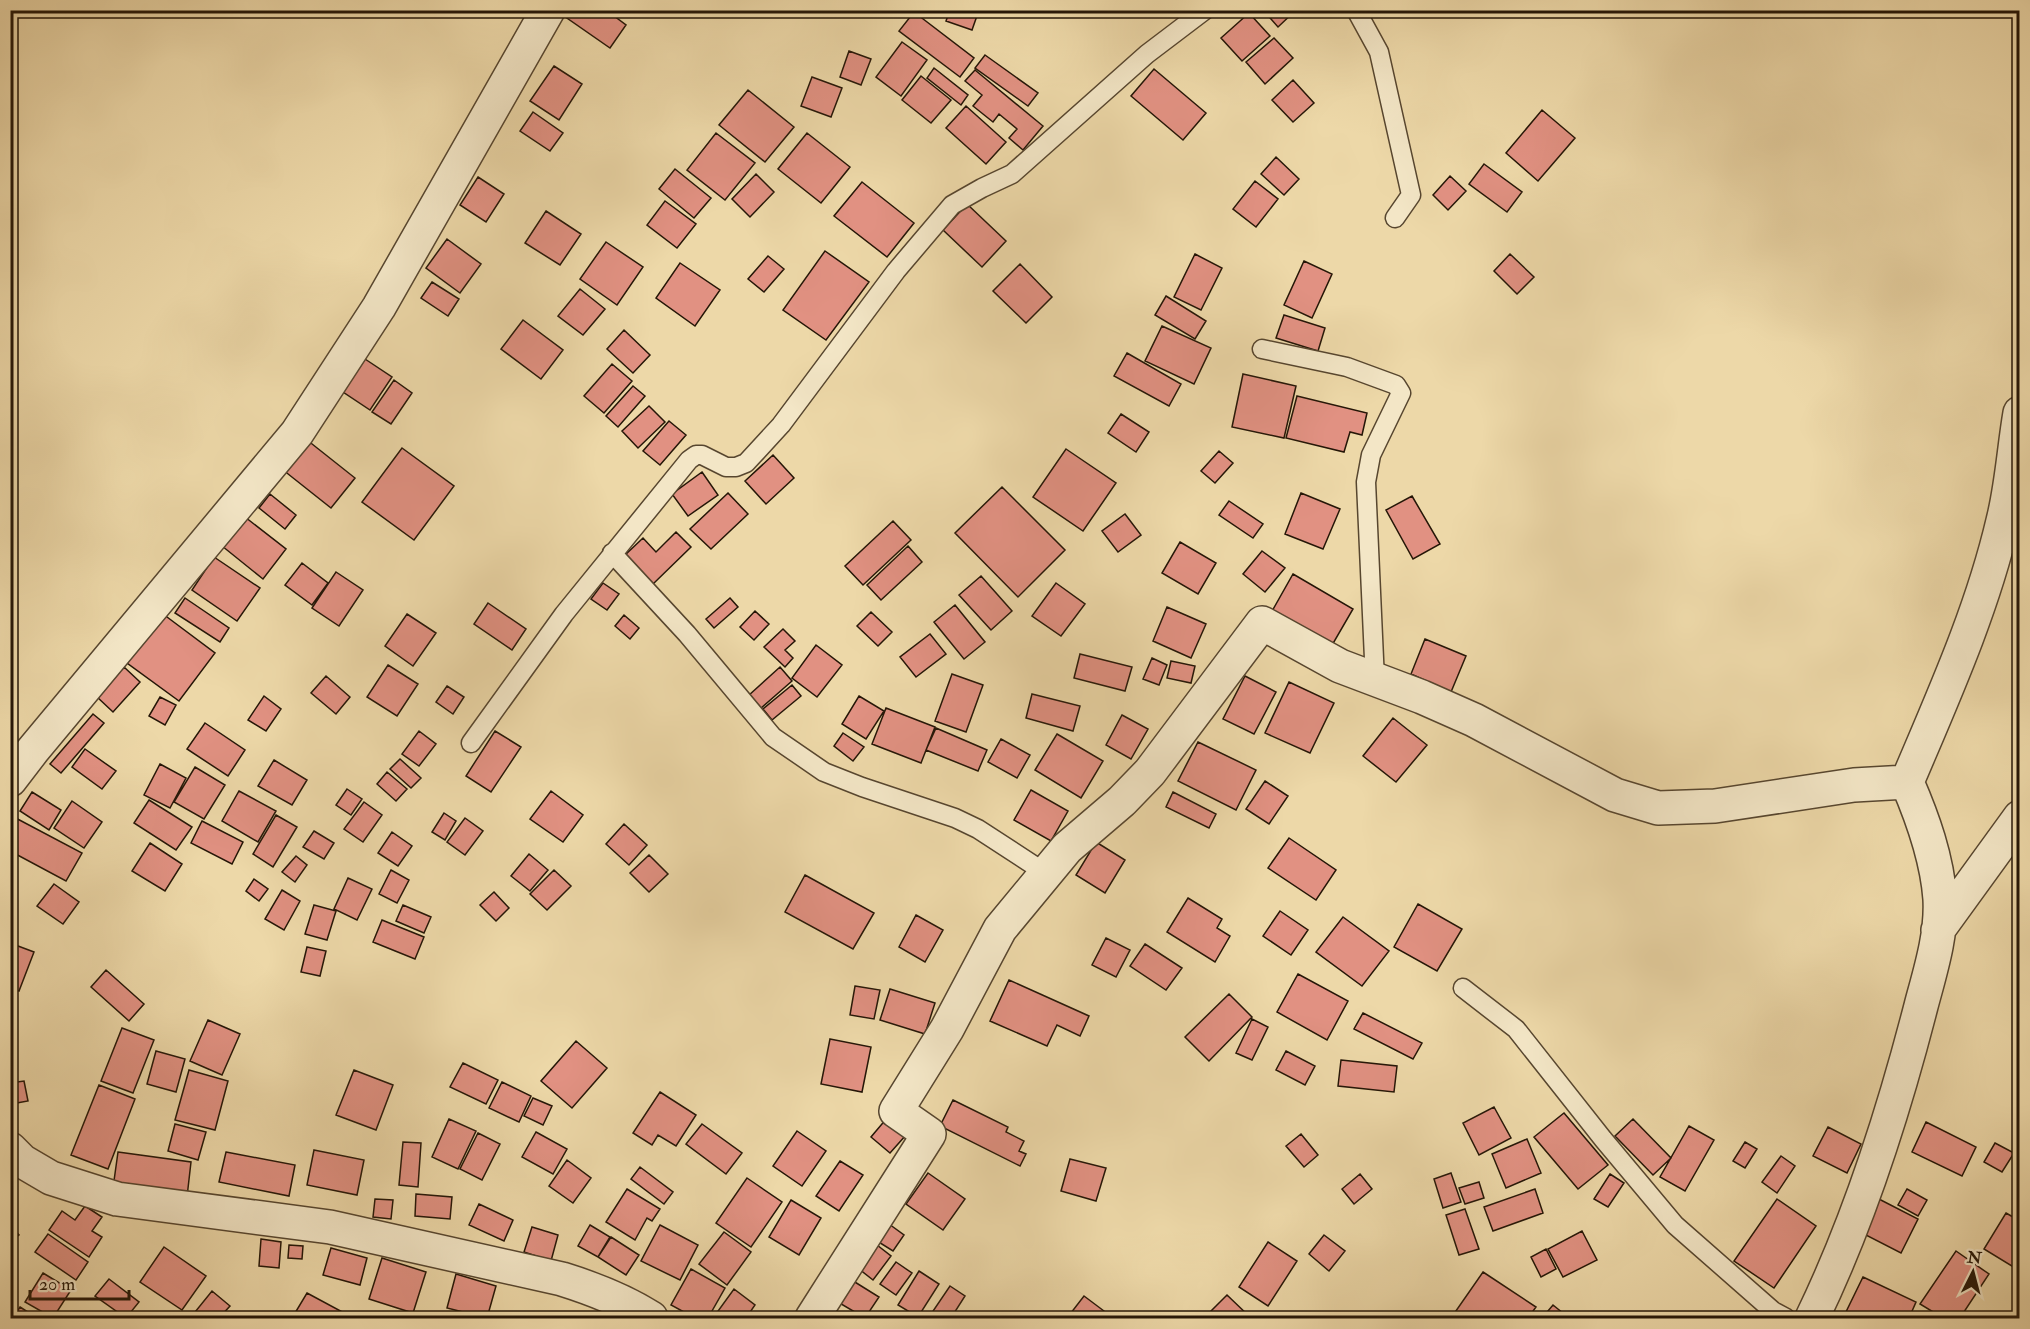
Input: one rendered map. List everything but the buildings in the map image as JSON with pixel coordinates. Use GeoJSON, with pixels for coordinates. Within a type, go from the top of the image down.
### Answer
{"type":"FeatureCollection","features":[{"type":"Feature","properties":{"kind":"street"},"geometry":{"type":"LineString","coordinates":[[10,780],[297,433],[379,307],[548,10]]}},
{"type":"Feature","properties":{"kind":"street"},"geometry":{"type":"LineString","coordinates":[[1812,1318],[1831,1279],[1884,1130],[1908,1058],[1932,963],[1940,900],[1932,852],[1922,816],[1907,782],[1948,686],[1986,585],[2004,519],[2019,413]]}},
{"type":"Feature","properties":{"kind":"street"},"geometry":{"type":"LineString","coordinates":[[812,1318],[929,1134],[896,1111],[947,1029],[1000,929],[1067,848],[1122,801],[1150,772],[1262,623],[1340,666],[1422,697],[1474,720],[1615,795],[1658,808],[1714,806],[1854,785],[1907,782]]}},
{"type":"Feature","properties":{"kind":"street"},"geometry":{"type":"LineString","coordinates":[[1938,930],[2019,817]]}},
{"type":"Feature","properties":{"kind":"street"},"geometry":{"type":"LineString","coordinates":[[10,1149],[22,1161],[51,1178],[117,1199],[330,1227],[562,1279],[630,1304],[651,1318]]}},
{"type":"Feature","properties":{"kind":"lane"},"geometry":{"type":"LineString","coordinates":[[471,743],[522,669],[612,553],[689,460],[696,455],[702,455],[726,467],[736,467],[746,463],[781,424],[896,271],[952,205],[1012,174],[1147,54],[1206,10]]}},
{"type":"Feature","properties":{"kind":"lane"},"geometry":{"type":"LineString","coordinates":[[1356,10],[1379,52],[1411,195],[1395,218]]}},
{"type":"Feature","properties":{"kind":"lane"},"geometry":{"type":"LineString","coordinates":[[1262,349],[1347,367],[1396,385],[1401,393],[1371,454],[1366,482],[1375,681]]}},
{"type":"Feature","properties":{"kind":"lane"},"geometry":{"type":"LineString","coordinates":[[612,553],[687,634],[773,737],[824,772],[955,818],[978,829],[1047,874]]}},
{"type":"Feature","properties":{"kind":"lane"},"geometry":{"type":"LineString","coordinates":[[1462,988],[1516,1029],[1675,1225],[1773,1311],[1786,1318]]}}]}
